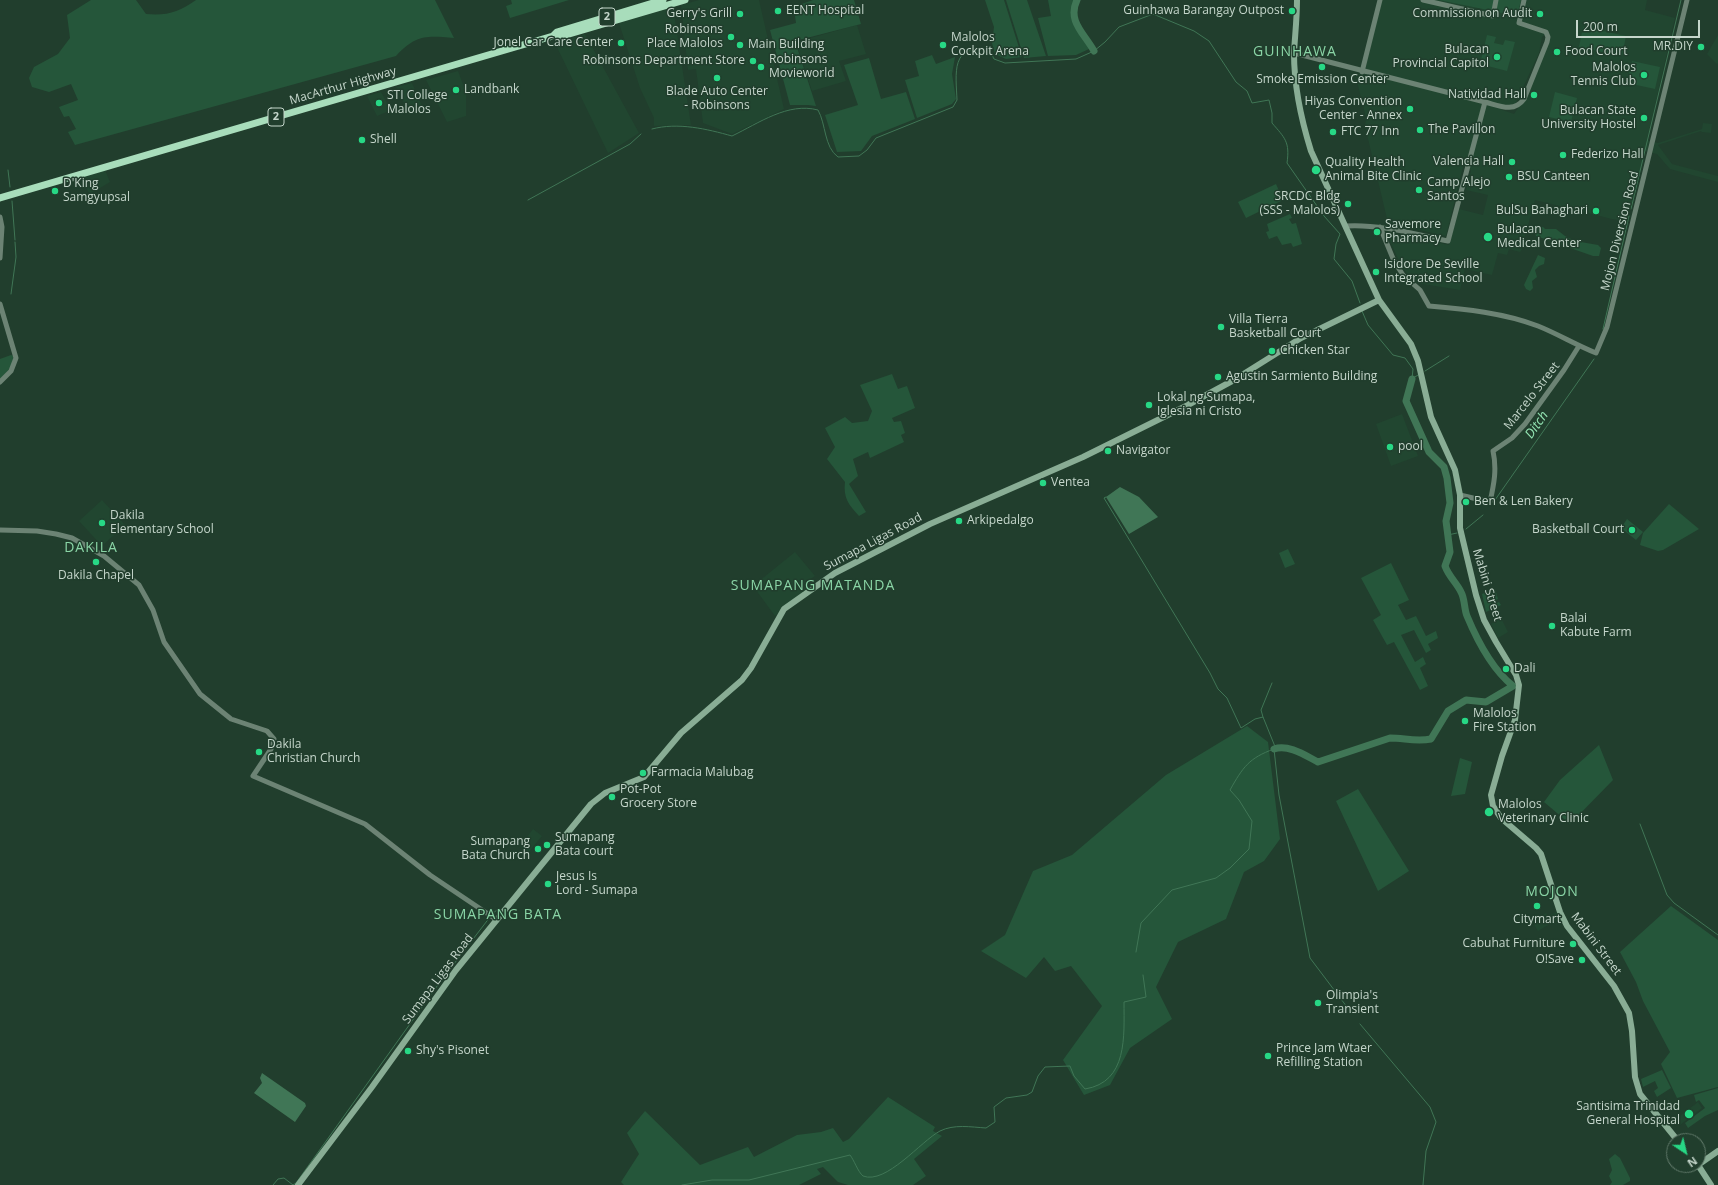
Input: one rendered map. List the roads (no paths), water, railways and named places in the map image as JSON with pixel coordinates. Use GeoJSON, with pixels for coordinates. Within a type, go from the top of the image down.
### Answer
{"type":"FeatureCollection","features":[{"type":"Feature","properties":{"kind":"highway","name":"MacArthur Highway"},"geometry":{"type":"LineString","coordinates":[[553,36],[557,32],[663,0]]}},
{"type":"Feature","properties":{"kind":"highway","name":"MacArthur Highway"},"geometry":{"type":"LineString","coordinates":[[0,198],[553,36],[559,37],[685,0]]}},
{"type":"Feature","properties":{"kind":"main road","name":"Mabini Street"},"geometry":{"type":"LineString","coordinates":[[1296,0],[1294,53],[1295,81],[1304,127],[1311,151],[1379,300],[1411,344],[1418,361],[1431,417],[1455,470],[1460,495],[1460,528],[1476,595],[1484,620],[1516,675],[1519,685],[1515,720],[1502,756],[1492,795],[1493,806],[1500,818],[1536,848],[1541,854],[1560,912],[1567,926],[1621,996],[1629,1013],[1637,1089],[1671,1133]]}},
{"type":"Feature","properties":{"kind":"main road","name":"Sumapa Ligas Road"},"geometry":{"type":"LineString","coordinates":[[298,1185],[372,1087],[456,970],[591,804],[605,793],[644,777],[681,732],[738,685],[751,668],[784,609],[807,591],[835,573],[878,549],[948,516],[1083,457],[1186,406],[1234,380],[1301,338],[1379,300]]}},
{"type":"Feature","properties":{"kind":"main road"},"geometry":{"type":"LineString","coordinates":[[1706,1159],[1718,1151]]}},
{"type":"Feature","properties":{"kind":"main road"},"geometry":{"type":"LineString","coordinates":[[1704,1173],[1711,1185]]}},
{"type":"Feature","properties":{"kind":"street"},"geometry":{"type":"LineString","coordinates":[[1362,72],[1380,0]]}},
{"type":"Feature","properties":{"kind":"street"},"geometry":{"type":"LineString","coordinates":[[1423,0],[1493,16],[1496,0]]}},
{"type":"Feature","properties":{"kind":"street"},"geometry":{"type":"LineString","coordinates":[[1294,53],[1362,72],[1512,108],[1521,104],[1524,99],[1548,37],[1546,32],[1542,30],[1519,23],[1524,0]]}},
{"type":"Feature","properties":{"kind":"street","name":"Mojon Diversion Road"},"geometry":{"type":"LineString","coordinates":[[1579,346],[1596,354],[1607,327],[1687,0]]}},
{"type":"Feature","properties":{"kind":"street"},"geometry":{"type":"LineString","coordinates":[[1346,226],[1380,227],[1448,241],[1485,102]]}},
{"type":"Feature","properties":{"kind":"street"},"geometry":{"type":"LineString","coordinates":[[0,217],[2,227],[0,258]]}},
{"type":"Feature","properties":{"kind":"street"},"geometry":{"type":"LineString","coordinates":[[1380,227],[1394,261],[1403,275],[1420,290],[1430,306],[1459,308],[1513,318],[1538,326],[1579,346]]}},
{"type":"Feature","properties":{"kind":"street"},"geometry":{"type":"LineString","coordinates":[[0,304],[16,358],[11,371],[0,382]]}},
{"type":"Feature","properties":{"kind":"street","name":"Marcelo Street"},"geometry":{"type":"LineString","coordinates":[[1460,495],[1490,502],[1496,479],[1496,463],[1493,451],[1512,438],[1525,424],[1564,370],[1579,346]]}},
{"type":"Feature","properties":{"kind":"street"},"geometry":{"type":"LineString","coordinates":[[0,530],[37,531],[72,538],[104,556],[135,581],[148,600],[166,646],[200,694],[231,719],[267,731],[274,739],[271,749],[253,776],[365,824],[430,875],[497,920]]}},
{"type":"Feature","properties":{"kind":"waterway"},"geometry":{"type":"LineString","coordinates":[[1077,0],[1074,7],[1075,21],[1094,51]]}},
{"type":"Feature","properties":{"kind":"waterway"},"geometry":{"type":"LineString","coordinates":[[1631,209],[1681,0]]}},
{"type":"Feature","properties":{"kind":"waterway"},"geometry":{"type":"LineString","coordinates":[[652,129],[682,126],[732,136],[774,115],[785,111],[807,108],[818,110],[833,153],[838,157],[859,156],[867,150],[876,138],[953,107],[957,100],[956,71],[958,62],[968,51],[977,49],[990,51],[994,59],[1005,63],[1076,59],[1094,51],[1119,27],[1153,14],[1194,31],[1209,41],[1236,82],[1247,91],[1252,103],[1269,100],[1272,113],[1272,123],[1286,141],[1288,150],[1287,163],[1324,216],[1340,234],[1336,244],[1334,259],[1352,281],[1360,303]]}},
{"type":"Feature","properties":{"kind":"waterway"},"geometry":{"type":"LineString","coordinates":[[528,200],[630,144],[641,134]]}},
{"type":"Feature","properties":{"kind":"waterway"},"geometry":{"type":"LineString","coordinates":[[8,170],[10,187]]}},
{"type":"Feature","properties":{"kind":"waterway"},"geometry":{"type":"LineString","coordinates":[[12,201],[15,240]]}},
{"type":"Feature","properties":{"kind":"waterway"},"geometry":{"type":"LineString","coordinates":[[1603,329],[1629,216]]}},
{"type":"Feature","properties":{"kind":"waterway"},"geometry":{"type":"LineString","coordinates":[[11,294],[16,257],[15,242]]}},
{"type":"Feature","properties":{"kind":"waterway"},"geometry":{"type":"LineString","coordinates":[[1362,311],[1368,325],[1393,355],[1405,358],[1413,369],[1412,379]]}},
{"type":"Feature","properties":{"kind":"waterway"},"geometry":{"type":"LineString","coordinates":[[1425,371],[1449,356]]}},
{"type":"Feature","properties":{"kind":"waterway","name":"Ditch"},"geometry":{"type":"LineString","coordinates":[[1495,500],[1594,359]]}},
{"type":"Feature","properties":{"kind":"waterway"},"geometry":{"type":"LineString","coordinates":[[1412,379],[1418,375]]}},
{"type":"Feature","properties":{"kind":"waterway"},"geometry":{"type":"LineString","coordinates":[[1274,749],[1291,749],[1318,762],[1390,738],[1415,740],[1431,739],[1448,711],[1466,700],[1486,702],[1513,686],[1492,663],[1481,644],[1467,616],[1462,595],[1445,566],[1450,552],[1446,521],[1450,503],[1447,478],[1444,467],[1429,452],[1406,401],[1412,379]]}},
{"type":"Feature","properties":{"kind":"waterway"},"geometry":{"type":"LineString","coordinates":[[1106,497],[1104,498],[1210,673],[1218,689],[1227,698],[1241,728],[1255,719],[1263,717],[1276,749]]}},
{"type":"Feature","properties":{"kind":"waterway","name":"Ditch"},"geometry":{"type":"LineString","coordinates":[[1466,529],[1483,515]]}},
{"type":"Feature","properties":{"kind":"waterway","name":"Ditch"},"geometry":{"type":"LineString","coordinates":[[1448,535],[1457,533]]}},
{"type":"Feature","properties":{"kind":"waterway"},"geometry":{"type":"LineString","coordinates":[[1263,717],[1261,710],[1272,683]]}},
{"type":"Feature","properties":{"kind":"waterway"},"geometry":{"type":"LineString","coordinates":[[1136,952],[1141,923],[1172,890],[1216,878],[1230,868],[1249,849],[1252,821],[1239,800],[1230,790],[1243,769],[1248,764],[1258,756],[1274,749],[1279,795],[1310,958],[1347,1007]]}},
{"type":"Feature","properties":{"kind":"waterway"},"geometry":{"type":"LineString","coordinates":[[1640,824],[1667,895],[1674,903],[1718,935]]}},
{"type":"Feature","properties":{"kind":"waterway"},"geometry":{"type":"LineString","coordinates":[[491,915],[498,909]]}},
{"type":"Feature","properties":{"kind":"waterway"},"geometry":{"type":"LineString","coordinates":[[273,1185],[278,1179],[284,1178],[293,1185],[296,1183],[440,982],[490,917]]}},
{"type":"Feature","properties":{"kind":"waterway"},"geometry":{"type":"LineString","coordinates":[[682,1185],[712,1180],[749,1180],[850,1155],[859,1172],[863,1176],[872,1177],[882,1174],[903,1161],[940,1131],[951,1127],[986,1128],[995,1122],[994,1107],[1006,1098],[1027,1095],[1032,1092],[1038,1076],[1045,1067],[1070,1066],[1074,1076],[1085,1089],[1099,1085],[1109,1077],[1121,1056],[1124,1029],[1124,1002],[1146,997],[1143,975]]}},
{"type":"Feature","properties":{"kind":"waterway"},"geometry":{"type":"LineString","coordinates":[[1360,1024],[1430,1107],[1436,1122],[1426,1151],[1423,1185]]}},
{"type":"Feature","properties":{"kind":"place","name":"EENT Hospital"},"geometry":{"type":"Point","coordinates":[778,11]}},
{"type":"Feature","properties":{"kind":"place","name":"Guinhawa Barangay Outpost"},"geometry":{"type":"Point","coordinates":[1292,11]}},
{"type":"Feature","properties":{"kind":"place","name":"Gerry's Grill"},"geometry":{"type":"Point","coordinates":[740,14]}},
{"type":"Feature","properties":{"kind":"place","name":"Commission on Audit"},"geometry":{"type":"Point","coordinates":[1540,14]}},
{"type":"Feature","properties":{"kind":"place","name":"Robinsons Place Malolos"},"geometry":{"type":"Point","coordinates":[731,37]}},
{"type":"Feature","properties":{"kind":"place","name":"Jonel Car Care Center"},"geometry":{"type":"Point","coordinates":[621,43]}},
{"type":"Feature","properties":{"kind":"place","name":"Main Building"},"geometry":{"type":"Point","coordinates":[740,45]}},
{"type":"Feature","properties":{"kind":"place","name":"Malolos Cockpit Arena"},"geometry":{"type":"Point","coordinates":[943,45]}},
{"type":"Feature","properties":{"kind":"place","name":"MR.DIY"},"geometry":{"type":"Point","coordinates":[1701,47]}},
{"type":"Feature","properties":{"kind":"place","name":"Food Court"},"geometry":{"type":"Point","coordinates":[1557,52]}},
{"type":"Feature","properties":{"kind":"place","name":"Bulacan Provincial Capitol"},"geometry":{"type":"Point","coordinates":[1497,57]}},
{"type":"Feature","properties":{"kind":"place","name":"Robinsons Department Store"},"geometry":{"type":"Point","coordinates":[753,61]}},
{"type":"Feature","properties":{"kind":"place","name":"Robinsons Movieworld"},"geometry":{"type":"Point","coordinates":[761,67]}},
{"type":"Feature","properties":{"kind":"place","name":"Smoke Emission Center"},"geometry":{"type":"Point","coordinates":[1322,67]}},
{"type":"Feature","properties":{"kind":"place","name":"Malolos Tennis Club"},"geometry":{"type":"Point","coordinates":[1644,75]}},
{"type":"Feature","properties":{"kind":"place","name":"Blade Auto Center - Robinsons"},"geometry":{"type":"Point","coordinates":[717,78]}},
{"type":"Feature","properties":{"kind":"place","name":"Landbank"},"geometry":{"type":"Point","coordinates":[456,90]}},
{"type":"Feature","properties":{"kind":"place","name":"Natividad Hall"},"geometry":{"type":"Point","coordinates":[1534,95]}},
{"type":"Feature","properties":{"kind":"place","name":"STI College Malolos"},"geometry":{"type":"Point","coordinates":[379,103]}},
{"type":"Feature","properties":{"kind":"place","name":"Hiyas Convention Center - Annex"},"geometry":{"type":"Point","coordinates":[1410,109]}},
{"type":"Feature","properties":{"kind":"place","name":"Bulacan State University Hostel"},"geometry":{"type":"Point","coordinates":[1644,118]}},
{"type":"Feature","properties":{"kind":"place","name":"The Pavillon"},"geometry":{"type":"Point","coordinates":[1420,130]}},
{"type":"Feature","properties":{"kind":"place","name":"FTC 77 Inn"},"geometry":{"type":"Point","coordinates":[1333,132]}},
{"type":"Feature","properties":{"kind":"place","name":"Shell"},"geometry":{"type":"Point","coordinates":[362,140]}},
{"type":"Feature","properties":{"kind":"place","name":"Federizo Hall"},"geometry":{"type":"Point","coordinates":[1563,155]}},
{"type":"Feature","properties":{"kind":"place","name":"Valencia Hall"},"geometry":{"type":"Point","coordinates":[1512,162]}},
{"type":"Feature","properties":{"kind":"place","name":"Quality Health Animal Bite Clinic"},"geometry":{"type":"Point","coordinates":[1316,170]}},
{"type":"Feature","properties":{"kind":"place","name":"BSU Canteen"},"geometry":{"type":"Point","coordinates":[1509,177]}},
{"type":"Feature","properties":{"kind":"place","name":"Camp Alejo Santos"},"geometry":{"type":"Point","coordinates":[1419,190]}},
{"type":"Feature","properties":{"kind":"place","name":"D'King Samgyupsal"},"geometry":{"type":"Point","coordinates":[55,191]}},
{"type":"Feature","properties":{"kind":"place","name":"SRCDC Bldg (SSS - Malolos)"},"geometry":{"type":"Point","coordinates":[1348,204]}},
{"type":"Feature","properties":{"kind":"place","name":"BulSu Bahaghari"},"geometry":{"type":"Point","coordinates":[1596,211]}},
{"type":"Feature","properties":{"kind":"place","name":"Savemore Pharmacy"},"geometry":{"type":"Point","coordinates":[1377,232]}},
{"type":"Feature","properties":{"kind":"place","name":"Bulacan Medical Center"},"geometry":{"type":"Point","coordinates":[1488,237]}},
{"type":"Feature","properties":{"kind":"place","name":"Isidore De Seville Integrated School"},"geometry":{"type":"Point","coordinates":[1376,272]}},
{"type":"Feature","properties":{"kind":"place","name":"Villa Tierra Basketball Court"},"geometry":{"type":"Point","coordinates":[1221,327]}},
{"type":"Feature","properties":{"kind":"place","name":"Chicken Star"},"geometry":{"type":"Point","coordinates":[1272,351]}},
{"type":"Feature","properties":{"kind":"place","name":"Agustin Sarmiento Building"},"geometry":{"type":"Point","coordinates":[1218,377]}},
{"type":"Feature","properties":{"kind":"place","name":"Lokal ng Sumapa, Iglesia ni Cristo"},"geometry":{"type":"Point","coordinates":[1149,405]}},
{"type":"Feature","properties":{"kind":"place","name":"pool"},"geometry":{"type":"Point","coordinates":[1390,447]}},
{"type":"Feature","properties":{"kind":"place","name":"Navigator"},"geometry":{"type":"Point","coordinates":[1108,451]}},
{"type":"Feature","properties":{"kind":"place","name":"Ventea"},"geometry":{"type":"Point","coordinates":[1043,483]}},
{"type":"Feature","properties":{"kind":"place","name":"Ben & Len Bakery"},"geometry":{"type":"Point","coordinates":[1466,502]}},
{"type":"Feature","properties":{"kind":"place","name":"Arkipedalgo"},"geometry":{"type":"Point","coordinates":[959,521]}},
{"type":"Feature","properties":{"kind":"place","name":"Dakila Elementary School"},"geometry":{"type":"Point","coordinates":[102,523]}},
{"type":"Feature","properties":{"kind":"place","name":"Basketball Court"},"geometry":{"type":"Point","coordinates":[1632,530]}},
{"type":"Feature","properties":{"kind":"place","name":"Dakila Chapel"},"geometry":{"type":"Point","coordinates":[96,562]}},
{"type":"Feature","properties":{"kind":"place","name":"Balai Kabute Farm"},"geometry":{"type":"Point","coordinates":[1552,626]}},
{"type":"Feature","properties":{"kind":"place","name":"Dali"},"geometry":{"type":"Point","coordinates":[1506,669]}},
{"type":"Feature","properties":{"kind":"place","name":"Malolos Fire Station"},"geometry":{"type":"Point","coordinates":[1465,721]}},
{"type":"Feature","properties":{"kind":"place","name":"Dakila Christian Church"},"geometry":{"type":"Point","coordinates":[259,752]}},
{"type":"Feature","properties":{"kind":"place","name":"Farmacia Malubag"},"geometry":{"type":"Point","coordinates":[643,773]}},
{"type":"Feature","properties":{"kind":"place","name":"Pot-Pot Grocery Store"},"geometry":{"type":"Point","coordinates":[612,797]}},
{"type":"Feature","properties":{"kind":"place","name":"Malolos Veterinary Clinic"},"geometry":{"type":"Point","coordinates":[1489,812]}},
{"type":"Feature","properties":{"kind":"place","name":"Sumapang Bata court"},"geometry":{"type":"Point","coordinates":[547,845]}},
{"type":"Feature","properties":{"kind":"place","name":"Sumapang Bata Church"},"geometry":{"type":"Point","coordinates":[538,849]}},
{"type":"Feature","properties":{"kind":"place","name":"Jesus Is Lord - Sumapa"},"geometry":{"type":"Point","coordinates":[548,884]}},
{"type":"Feature","properties":{"kind":"place","name":"Citymart"},"geometry":{"type":"Point","coordinates":[1537,906]}},
{"type":"Feature","properties":{"kind":"place","name":"Cabuhat Furniture"},"geometry":{"type":"Point","coordinates":[1573,944]}},
{"type":"Feature","properties":{"kind":"place","name":"O!Save"},"geometry":{"type":"Point","coordinates":[1582,960]}},
{"type":"Feature","properties":{"kind":"place","name":"Olimpia's Transient"},"geometry":{"type":"Point","coordinates":[1318,1003]}},
{"type":"Feature","properties":{"kind":"place","name":"Shy's Pisonet"},"geometry":{"type":"Point","coordinates":[408,1051]}},
{"type":"Feature","properties":{"kind":"place","name":"Prince Jam Wtaer Refilling Station"},"geometry":{"type":"Point","coordinates":[1268,1056]}},
{"type":"Feature","properties":{"kind":"place","name":"Santisima Trinidad General Hospital"},"geometry":{"type":"Point","coordinates":[1689,1114]}},
{"type":"Feature","properties":{"kind":"district","name":"GUINHAWA"},"geometry":{"type":"Point","coordinates":[1295,52]}},
{"type":"Feature","properties":{"kind":"district","name":"DAKILA"},"geometry":{"type":"Point","coordinates":[91,548]}},
{"type":"Feature","properties":{"kind":"district","name":"SUMAPANG MATANDA"},"geometry":{"type":"Point","coordinates":[813,586]}},
{"type":"Feature","properties":{"kind":"district","name":"MOJON"},"geometry":{"type":"Point","coordinates":[1552,892]}},
{"type":"Feature","properties":{"kind":"district","name":"SUMAPANG BATA"},"geometry":{"type":"Point","coordinates":[498,915]}}]}
